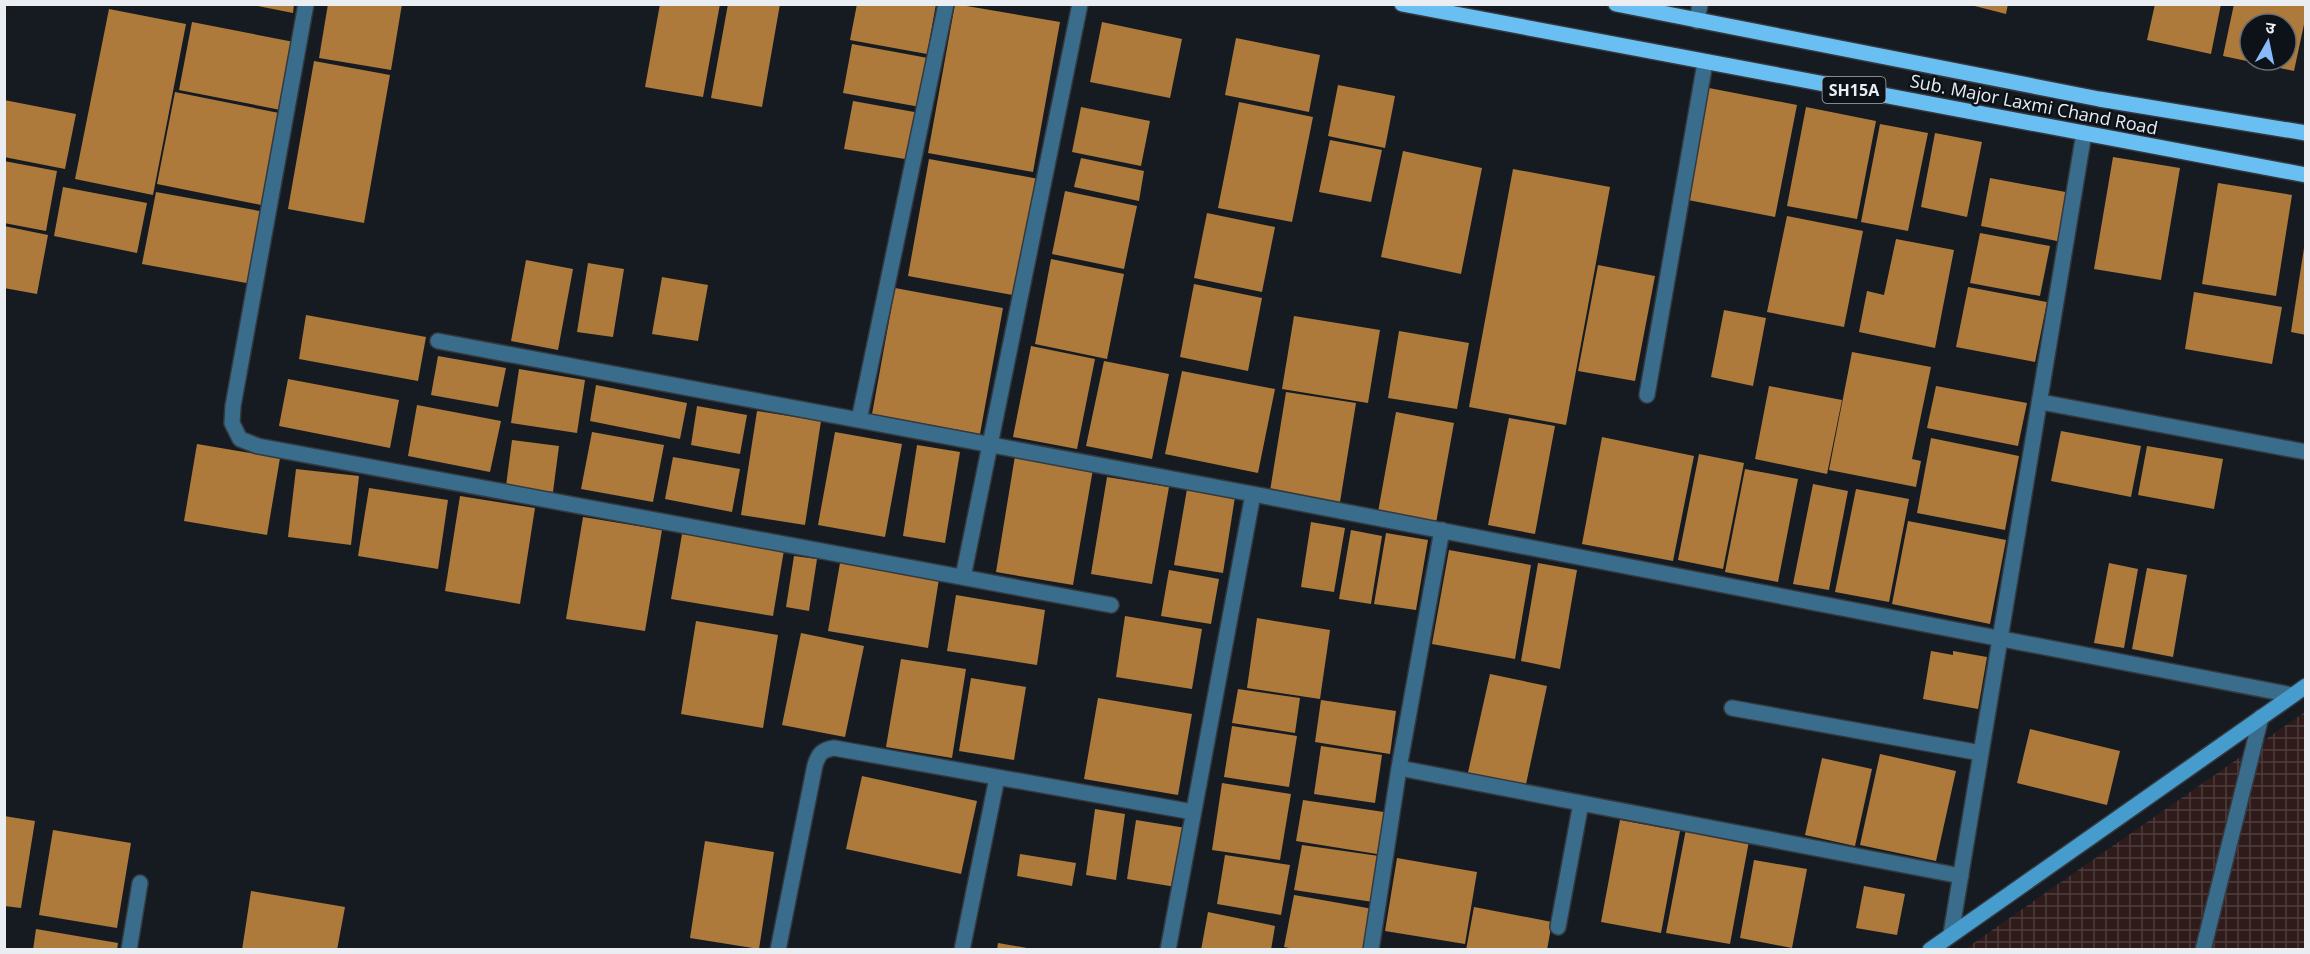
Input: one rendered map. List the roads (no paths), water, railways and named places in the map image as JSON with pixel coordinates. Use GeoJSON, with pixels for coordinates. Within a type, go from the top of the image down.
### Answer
{"type":"FeatureCollection","features":[{"type":"Feature","properties":{"kind":"main road","name":"Sub. Major Laxmi Chand Road"},"geometry":{"type":"LineString","coordinates":[[1402,4],[1704,63],[2306,175]]}},
{"type":"Feature","properties":{"kind":"main road","name":"Sub. Major Laxmi Chand Road"},"geometry":{"type":"LineString","coordinates":[[1616,4],[2099,99],[2306,133]]}},
{"type":"Feature","properties":{"kind":"street"},"geometry":{"type":"LineString","coordinates":[[306,4],[233,406],[232,423],[240,439],[269,448],[1111,605]]}},
{"type":"Feature","properties":{"kind":"street"},"geometry":{"type":"LineString","coordinates":[[859,420],[946,4]]}},
{"type":"Feature","properties":{"kind":"street"},"geometry":{"type":"LineString","coordinates":[[963,577],[1080,4]]}},
{"type":"Feature","properties":{"kind":"street"},"geometry":{"type":"LineString","coordinates":[[1697,21],[1700,4]]}},
{"type":"Feature","properties":{"kind":"street"},"geometry":{"type":"LineString","coordinates":[[1647,395],[1704,63]]}},
{"type":"Feature","properties":{"kind":"street"},"geometry":{"type":"LineString","coordinates":[[1951,934],[2084,133]]}},
{"type":"Feature","properties":{"kind":"street"},"geometry":{"type":"LineString","coordinates":[[438,341],[1442,530],[2292,695]]}},
{"type":"Feature","properties":{"kind":"street"},"geometry":{"type":"LineString","coordinates":[[2041,402],[2306,452]]}},
{"type":"Feature","properties":{"kind":"street"},"geometry":{"type":"LineString","coordinates":[[1168,950],[1253,494]]}},
{"type":"Feature","properties":{"kind":"street"},"geometry":{"type":"LineString","coordinates":[[1371,950],[1399,768],[1442,530]]}},
{"type":"Feature","properties":{"kind":"street"},"geometry":{"type":"LineString","coordinates":[[1930,950],[2306,686]]}},
{"type":"Feature","properties":{"kind":"street"},"geometry":{"type":"LineString","coordinates":[[1732,708],[1981,753]]}},
{"type":"Feature","properties":{"kind":"street"},"geometry":{"type":"LineString","coordinates":[[2203,950],[2261,717]]}},
{"type":"Feature","properties":{"kind":"street"},"geometry":{"type":"LineString","coordinates":[[778,950],[815,765],[824,750],[834,748],[1193,812]]}},
{"type":"Feature","properties":{"kind":"street"},"geometry":{"type":"LineString","coordinates":[[1399,768],[1960,876]]}},
{"type":"Feature","properties":{"kind":"street"},"geometry":{"type":"LineString","coordinates":[[962,950],[997,778]]}},
{"type":"Feature","properties":{"kind":"street"},"geometry":{"type":"LineString","coordinates":[[1558,927],[1581,803]]}},
{"type":"Feature","properties":{"kind":"street"},"geometry":{"type":"LineString","coordinates":[[129,950],[140,883]]}}]}
